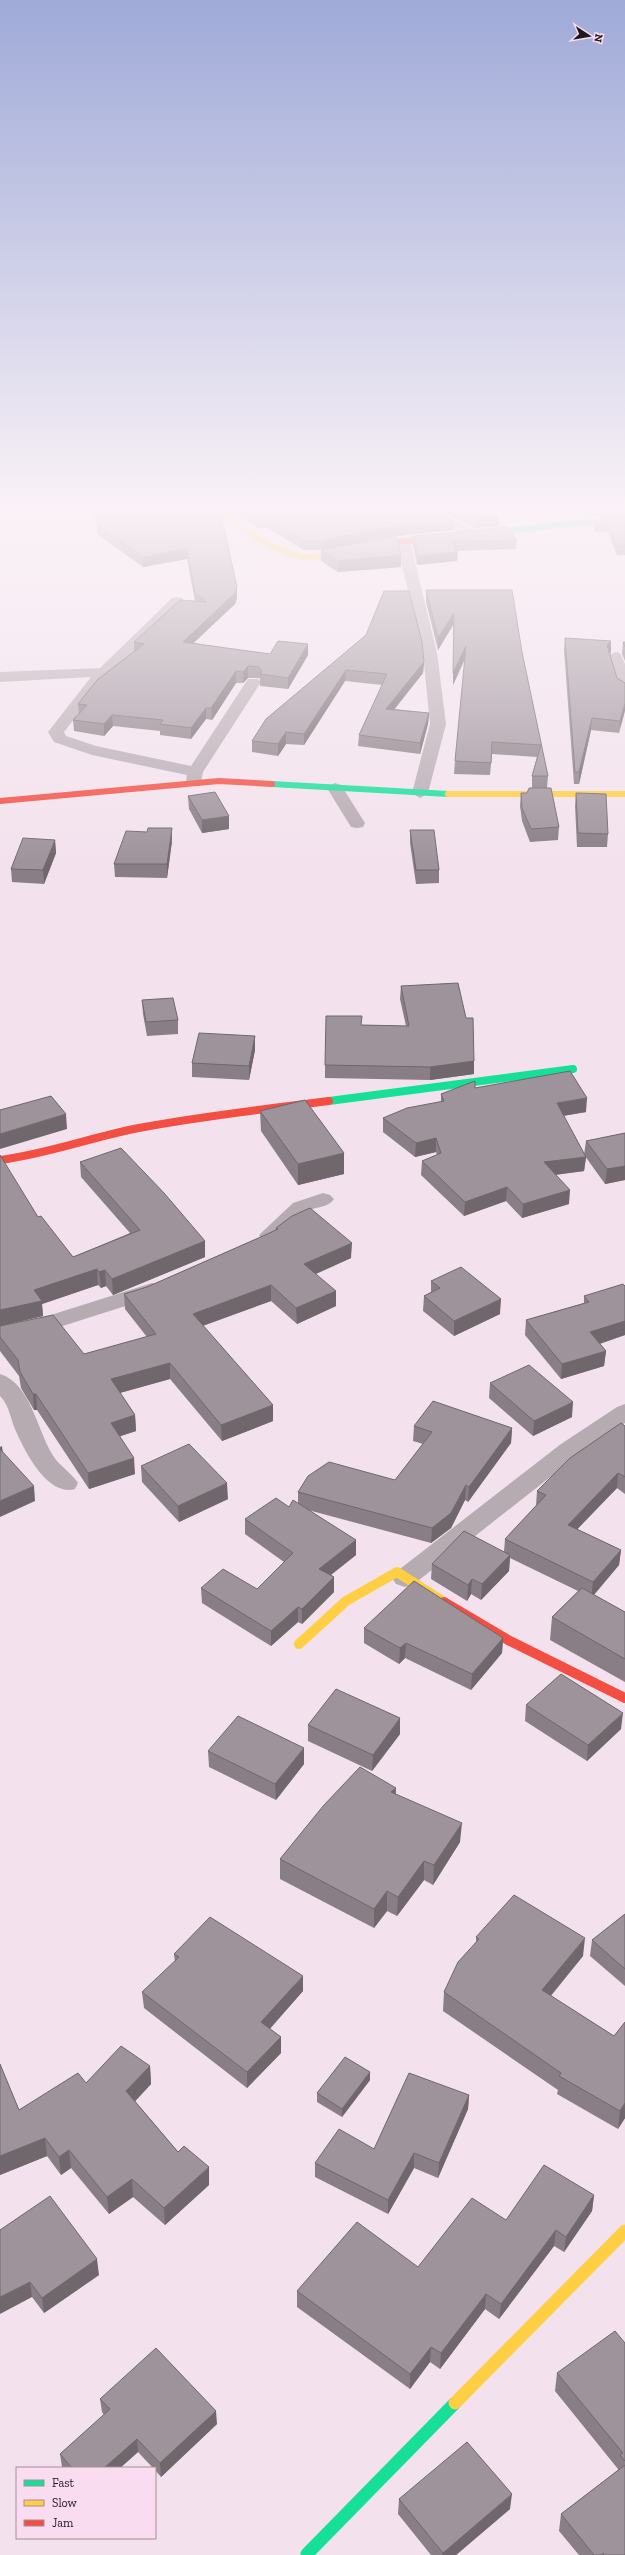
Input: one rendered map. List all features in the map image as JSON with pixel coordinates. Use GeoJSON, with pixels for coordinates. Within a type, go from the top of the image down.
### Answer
{"type":"FeatureCollection","features":[{"type":"Feature","properties":{"kind":"street"},"geometry":{"type":"LineString","coordinates":[[155,625],[103,672],[68,714],[56,732],[60,739],[92,750],[195,777],[243,782],[457,794],[625,794]]}},
{"type":"Feature","properties":{"kind":"street"},"geometry":{"type":"LineString","coordinates":[[420,792],[438,724],[430,653],[423,625]]}},
{"type":"Feature","properties":{"kind":"street"},"geometry":{"type":"LineString","coordinates":[[615,656],[625,689]]}},
{"type":"Feature","properties":{"kind":"street"},"geometry":{"type":"LineString","coordinates":[[0,677],[103,672]]}},
{"type":"Feature","properties":{"kind":"street"},"geometry":{"type":"LineString","coordinates":[[195,777],[253,682]]}},
{"type":"Feature","properties":{"kind":"street"},"geometry":{"type":"LineString","coordinates":[[0,801],[195,777]]}},
{"type":"Feature","properties":{"kind":"street"},"geometry":{"type":"LineString","coordinates":[[335,788],[357,824]]}},
{"type":"Feature","properties":{"kind":"street"},"geometry":{"type":"LineString","coordinates":[[0,1160],[28,1157],[113,1134],[233,1113],[573,1069]]}},
{"type":"Feature","properties":{"kind":"street"},"geometry":{"type":"LineString","coordinates":[[255,1245],[282,1227],[300,1207],[323,1199]]}},
{"type":"Feature","properties":{"kind":"street"},"geometry":{"type":"LineString","coordinates":[[0,1334],[67,1318],[138,1296],[168,1283]]}},
{"type":"Feature","properties":{"kind":"street"},"geometry":{"type":"LineString","coordinates":[[0,1382],[16,1398],[27,1429],[43,1460],[66,1483]]}},
{"type":"Feature","properties":{"kind":"street"},"geometry":{"type":"LineString","coordinates":[[404,1578],[569,1450],[625,1412]]}},
{"type":"Feature","properties":{"kind":"street"},"geometry":{"type":"LineString","coordinates":[[299,1644],[346,1601],[397,1572],[404,1578],[508,1640],[625,1698]]}},
{"type":"Feature","properties":{"kind":"street"},"geometry":{"type":"LineString","coordinates":[[306,2554],[625,2231]]}},
{"type":"Feature","properties":{"kind":"building"},"geometry":{"type":"Polygon","coordinates":[[[152,625],[201,625],[183,642],[270,654],[278,641],[308,644],[288,678],[260,674],[262,671],[259,667],[248,666],[243,672],[236,671],[211,708],[206,708],[191,728],[160,724],[163,720],[112,715],[104,724],[73,720],[87,705],[78,704],[97,680],[144,644],[134,642],[152,625]]]}},
{"type":"Feature","properties":{"kind":"building"},"geometry":{"type":"Polygon","coordinates":[[[370,625],[418,625],[422,642],[424,662],[386,709],[429,713],[420,743],[359,735],[387,674],[346,670],[304,734],[286,732],[278,744],[252,741],[266,719],[366,635],[370,625]]]}},
{"type":"Feature","properties":{"kind":"building"},"geometry":{"type":"Polygon","coordinates":[[[435,625],[446,625],[438,638],[435,625]]]}},
{"type":"Feature","properties":{"kind":"building"},"geometry":{"type":"Polygon","coordinates":[[[454,625],[518,625],[548,776],[532,776],[541,745],[492,742],[491,763],[455,761],[466,646],[453,673],[454,625]]]}},
{"type":"Feature","properties":{"kind":"building"},"geometry":{"type":"Polygon","coordinates":[[[565,638],[611,641],[607,645],[617,678],[625,683],[625,703],[620,721],[592,718],[579,772],[575,772],[565,638]]]}},
{"type":"Feature","properties":{"kind":"building"},"geometry":{"type":"Polygon","coordinates":[[[529,788],[551,788],[559,827],[531,829],[522,808],[521,793],[527,793],[529,788]]]}},
{"type":"Feature","properties":{"kind":"building"},"geometry":{"type":"Polygon","coordinates":[[[215,792],[229,816],[202,820],[188,796],[215,792]]]}},
{"type":"Feature","properties":{"kind":"building"},"geometry":{"type":"Polygon","coordinates":[[[576,793],[606,794],[608,834],[578,833],[576,793]]]}},
{"type":"Feature","properties":{"kind":"building"},"geometry":{"type":"Polygon","coordinates":[[[148,828],[172,828],[167,864],[114,864],[126,831],[147,832],[148,828]]]}},
{"type":"Feature","properties":{"kind":"building"},"geometry":{"type":"Polygon","coordinates":[[[410,830],[434,830],[439,870],[416,870],[410,830]]]}},
{"type":"Feature","properties":{"kind":"building"},"geometry":{"type":"Polygon","coordinates":[[[23,838],[55,840],[43,870],[11,869],[23,838]]]}},
{"type":"Feature","properties":{"kind":"building"},"geometry":{"type":"Polygon","coordinates":[[[458,983],[466,1018],[473,1018],[474,1061],[430,1067],[325,1065],[326,1016],[362,1016],[361,1025],[409,1026],[401,986],[458,983]]]}},
{"type":"Feature","properties":{"kind":"building"},"geometry":{"type":"Polygon","coordinates":[[[173,998],[178,1020],[146,1022],[142,1000],[173,998]]]}},
{"type":"Feature","properties":{"kind":"building"},"geometry":{"type":"Polygon","coordinates":[[[199,1033],[255,1036],[249,1066],[192,1063],[199,1033]]]}},
{"type":"Feature","properties":{"kind":"building"},"geometry":{"type":"Polygon","coordinates":[[[570,1071],[587,1098],[557,1103],[586,1157],[544,1162],[570,1190],[523,1204],[507,1187],[465,1202],[422,1161],[441,1153],[436,1138],[416,1143],[383,1118],[407,1108],[444,1101],[441,1094],[475,1081],[475,1088],[570,1071]]]}},
{"type":"Feature","properties":{"kind":"building"},"geometry":{"type":"Polygon","coordinates":[[[51,1096],[66,1114],[0,1134],[0,1110],[51,1096]]]}},
{"type":"Feature","properties":{"kind":"building"},"geometry":{"type":"Polygon","coordinates":[[[305,1100],[344,1153],[298,1164],[260,1111],[305,1100]]]}},
{"type":"Feature","properties":{"kind":"building"},"geometry":{"type":"Polygon","coordinates":[[[625,1133],[625,1166],[607,1169],[586,1141],[625,1133]]]}},
{"type":"Feature","properties":{"kind":"building"},"geometry":{"type":"Polygon","coordinates":[[[121,1148],[164,1193],[205,1241],[112,1279],[105,1270],[99,1272],[97,1269],[34,1290],[42,1301],[0,1310],[0,1155],[38,1217],[41,1216],[73,1257],[140,1230],[80,1162],[121,1148]]]}},
{"type":"Feature","properties":{"kind":"building"},"geometry":{"type":"Polygon","coordinates":[[[310,1208],[352,1243],[304,1264],[336,1291],[296,1308],[271,1285],[193,1314],[273,1405],[221,1425],[170,1363],[111,1379],[135,1415],[111,1423],[134,1458],[88,1473],[36,1394],[33,1394],[20,1372],[18,1360],[0,1337],[0,1326],[53,1315],[84,1354],[156,1334],[124,1294],[147,1287],[263,1236],[278,1229],[276,1228],[292,1216],[310,1208]]]}},
{"type":"Feature","properties":{"kind":"building"},"geometry":{"type":"Polygon","coordinates":[[[461,1267],[501,1299],[454,1321],[424,1296],[440,1288],[431,1281],[461,1267]]]}},
{"type":"Feature","properties":{"kind":"building"},"geometry":{"type":"Polygon","coordinates":[[[623,1284],[625,1286],[625,1321],[590,1332],[606,1351],[562,1364],[526,1320],[589,1302],[584,1296],[623,1284]]]}},
{"type":"Feature","properties":{"kind":"building"},"geometry":{"type":"Polygon","coordinates":[[[529,1365],[573,1402],[534,1421],[490,1383],[529,1365]]]}},
{"type":"Feature","properties":{"kind":"building"},"geometry":{"type":"Polygon","coordinates":[[[433,1401],[512,1428],[469,1487],[466,1485],[451,1513],[432,1528],[298,1492],[308,1476],[329,1462],[395,1480],[432,1432],[414,1426],[433,1401]]]}},
{"type":"Feature","properties":{"kind":"building"},"geometry":{"type":"Polygon","coordinates":[[[621,1423],[625,1426],[625,1477],[618,1473],[568,1525],[621,1550],[593,1582],[505,1539],[546,1495],[537,1491],[570,1458],[621,1423]]]}},
{"type":"Feature","properties":{"kind":"building"},"geometry":{"type":"Polygon","coordinates":[[[189,1444],[227,1483],[178,1506],[141,1466],[189,1444]]]}},
{"type":"Feature","properties":{"kind":"building"},"geometry":{"type":"Polygon","coordinates":[[[0,1449],[34,1486],[0,1501],[0,1449]]]}},
{"type":"Feature","properties":{"kind":"building"},"geometry":{"type":"Polygon","coordinates":[[[276,1498],[289,1507],[293,1500],[356,1540],[319,1569],[334,1577],[302,1609],[298,1607],[271,1631],[201,1588],[223,1569],[257,1589],[293,1553],[245,1519],[276,1498]]]}},
{"type":"Feature","properties":{"kind":"building"},"geometry":{"type":"Polygon","coordinates":[[[464,1531],[510,1555],[482,1584],[472,1579],[468,1585],[432,1564],[464,1531]]]}},
{"type":"Feature","properties":{"kind":"building"},"geometry":{"type":"Polygon","coordinates":[[[414,1581],[503,1638],[472,1674],[406,1643],[400,1648],[364,1628],[414,1581]]]}},
{"type":"Feature","properties":{"kind":"building"},"geometry":{"type":"Polygon","coordinates":[[[582,1588],[625,1612],[625,1659],[552,1617],[582,1588]]]}},
{"type":"Feature","properties":{"kind":"building"},"geometry":{"type":"Polygon","coordinates":[[[561,1674],[623,1713],[588,1745],[526,1705],[561,1674]]]}},
{"type":"Feature","properties":{"kind":"building"},"geometry":{"type":"Polygon","coordinates":[[[336,1689],[400,1718],[373,1755],[308,1725],[336,1689]]]}},
{"type":"Feature","properties":{"kind":"building"},"geometry":{"type":"Polygon","coordinates":[[[238,1716],[304,1748],[275,1784],[208,1751],[238,1716]]]}},
{"type":"Feature","properties":{"kind":"building"},"geometry":{"type":"Polygon","coordinates":[[[360,1767],[396,1788],[391,1792],[462,1823],[434,1865],[424,1861],[398,1897],[387,1891],[374,1909],[280,1859],[324,1805],[360,1767]]]}},
{"type":"Feature","properties":{"kind":"building"},"geometry":{"type":"Polygon","coordinates":[[[514,1895],[585,1938],[542,1990],[614,2036],[625,2022],[625,2103],[620,2111],[559,2076],[561,2073],[444,1992],[458,1962],[479,1939],[476,1937],[514,1895]]]}},
{"type":"Feature","properties":{"kind":"building"},"geometry":{"type":"Polygon","coordinates":[[[625,1914],[625,1969],[592,1940],[625,1914]]]}},
{"type":"Feature","properties":{"kind":"building"},"geometry":{"type":"Polygon","coordinates":[[[210,1917],[303,1976],[261,2022],[281,2037],[247,2072],[142,1992],[179,1957],[174,1954],[210,1917]]]}},
{"type":"Feature","properties":{"kind":"building"},"geometry":{"type":"Polygon","coordinates":[[[121,2046],[150,2066],[126,2091],[178,2152],[184,2146],[209,2167],[164,2208],[132,2179],[107,2197],[69,2150],[59,2157],[45,2138],[0,2156],[0,2064],[19,2110],[78,2073],[86,2083],[121,2046]]]}},
{"type":"Feature","properties":{"kind":"building"},"geometry":{"type":"Polygon","coordinates":[[[345,2057],[370,2072],[342,2109],[317,2093],[345,2057]]]}},
{"type":"Feature","properties":{"kind":"building"},"geometry":{"type":"Polygon","coordinates":[[[409,2073],[469,2095],[439,2163],[414,2153],[388,2200],[315,2163],[339,2129],[374,2149],[409,2073]]]}},
{"type":"Feature","properties":{"kind":"building"},"geometry":{"type":"Polygon","coordinates":[[[544,2165],[594,2195],[566,2237],[556,2230],[501,2304],[486,2294],[441,2353],[431,2347],[410,2374],[297,2291],[357,2222],[418,2267],[472,2198],[506,2220],[544,2165]]]}},
{"type":"Feature","properties":{"kind":"building"},"geometry":{"type":"Polygon","coordinates":[[[50,2196],[97,2259],[42,2298],[30,2282],[0,2297],[0,2230],[50,2196]]]}},
{"type":"Feature","properties":{"kind":"building"},"geometry":{"type":"Polygon","coordinates":[[[615,2331],[625,2343],[625,2461],[620,2455],[623,2453],[557,2373],[615,2331]]]}},
{"type":"Feature","properties":{"kind":"building"},"geometry":{"type":"Polygon","coordinates":[[[156,2348],[216,2411],[160,2463],[137,2439],[105,2467],[71,2467],[60,2454],[110,2409],[100,2399],[156,2348]]]}},
{"type":"Feature","properties":{"kind":"building"},"geometry":{"type":"Polygon","coordinates":[[[467,2442],[512,2494],[443,2553],[399,2499],[467,2442]]]}},
{"type":"Feature","properties":{"kind":"building"},"geometry":{"type":"Polygon","coordinates":[[[625,2465],[625,2555],[604,2555],[603,2553],[601,2555],[594,2555],[561,2514],[625,2465]]]}},
{"type":"Feature","properties":{"kind":"traffic: fast"},"geometry":{"type":"LineString","coordinates":[[272,784],[448,794]]}},
{"type":"Feature","properties":{"kind":"traffic: fast"},"geometry":{"type":"LineString","coordinates":[[329,1101],[573,1069]]}},
{"type":"Feature","properties":{"kind":"traffic: fast"},"geometry":{"type":"LineString","coordinates":[[307,2554],[455,2403]]}},
{"type":"Feature","properties":{"kind":"traffic: slow"},"geometry":{"type":"LineString","coordinates":[[448,794],[625,794]]}},
{"type":"Feature","properties":{"kind":"traffic: slow"},"geometry":{"type":"LineString","coordinates":[[299,1644],[346,1601],[397,1572],[444,1602]]}},
{"type":"Feature","properties":{"kind":"traffic: slow"},"geometry":{"type":"LineString","coordinates":[[455,2403],[625,2231]]}},
{"type":"Feature","properties":{"kind":"traffic: jam"},"geometry":{"type":"LineString","coordinates":[[0,801],[219,781],[272,784]]}},
{"type":"Feature","properties":{"kind":"traffic: jam"},"geometry":{"type":"LineString","coordinates":[[0,1160],[29,1156],[112,1134],[166,1123],[329,1101]]}},
{"type":"Feature","properties":{"kind":"traffic: jam"},"geometry":{"type":"LineString","coordinates":[[444,1602],[508,1640],[625,1698]]}}]}
